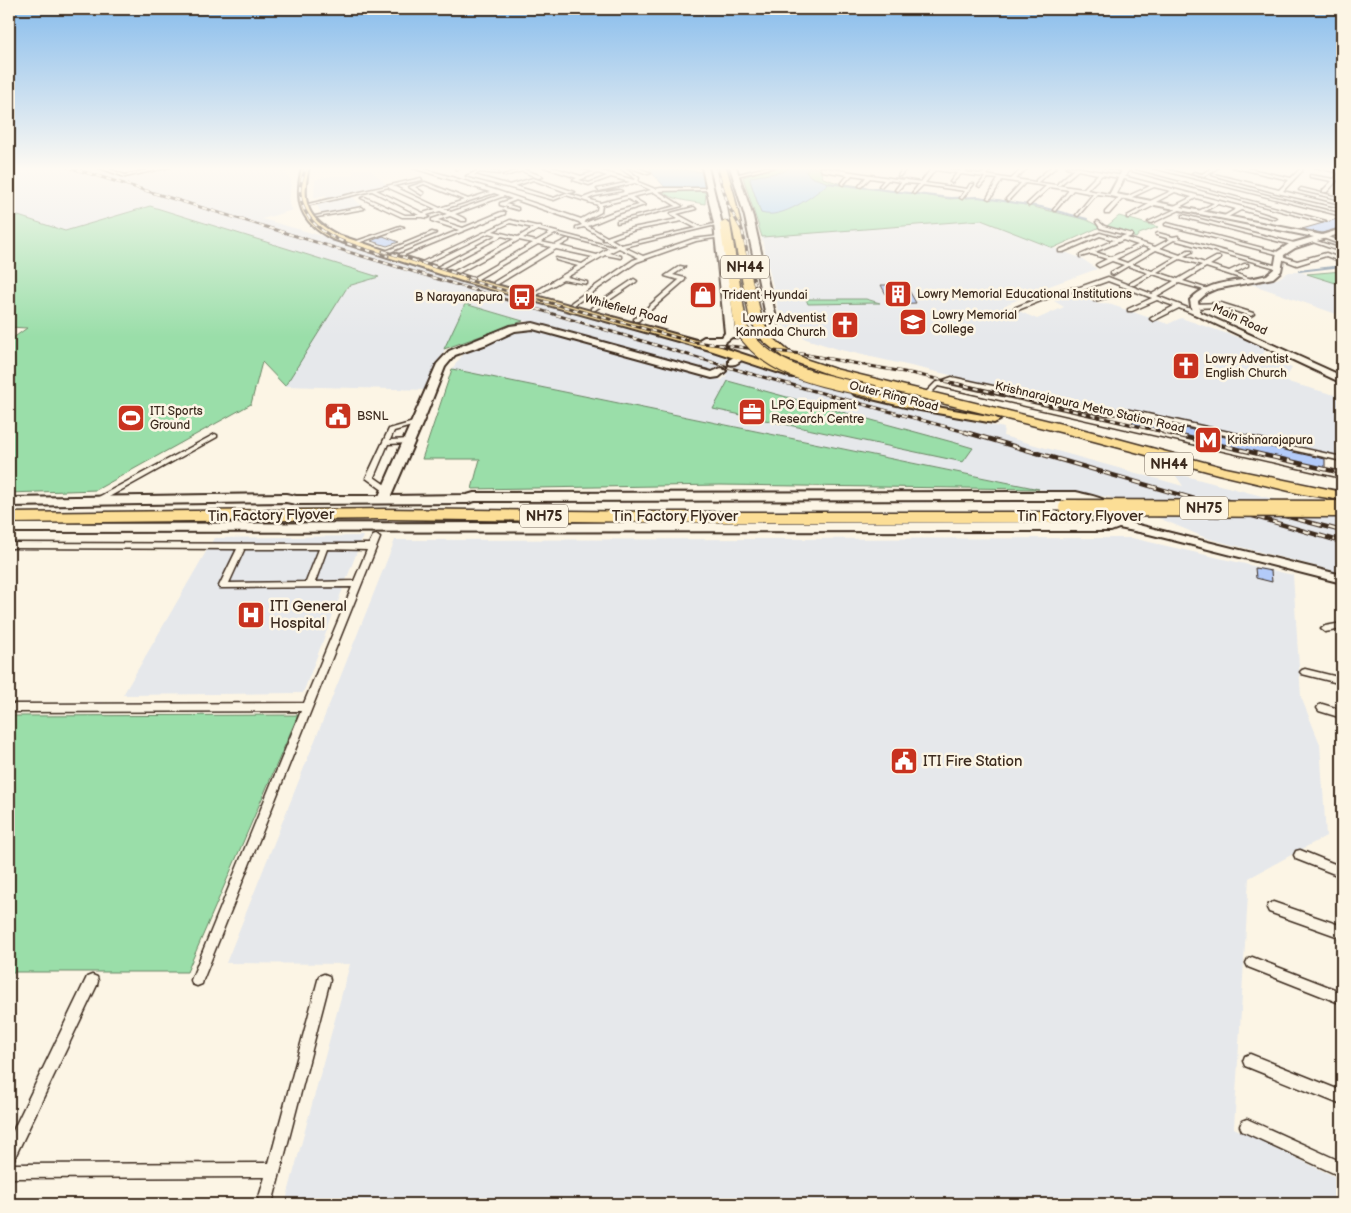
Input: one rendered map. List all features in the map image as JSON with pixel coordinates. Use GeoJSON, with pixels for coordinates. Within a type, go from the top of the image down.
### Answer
{"type":"FeatureCollection","features":[{"type":"Feature","properties":{"kind":"highway","name":"Outer Ring Road"},"geometry":{"type":"LineString","coordinates":[[725,224],[741,328],[745,338],[762,354],[798,371],[875,392],[1025,419],[1278,484],[1342,496]]}},
{"type":"Feature","properties":{"kind":"highway","name":"Outer Ring Road"},"geometry":{"type":"LineString","coordinates":[[736,224],[756,320],[764,336],[773,345],[796,359],[994,420],[1122,450],[1220,479],[1238,480],[1276,491],[1323,499],[1342,509]]}},
{"type":"Feature","properties":{"kind":"highway","name":"Outer Ring Road"},"geometry":{"type":"LineString","coordinates":[[1025,419],[1051,421],[1342,485]]}},
{"type":"Feature","properties":{"kind":"highway","name":"Tin Factory Flyover"},"geometry":{"type":"LineString","coordinates":[[9,508],[787,506],[1342,517]]}},
{"type":"Feature","properties":{"kind":"highway","name":"Tin Factory Flyover"},"geometry":{"type":"LineString","coordinates":[[9,518],[384,514],[649,517],[1342,509]]}},
{"type":"Feature","properties":{"kind":"main road","name":"Whitefield Road"},"geometry":{"type":"LineString","coordinates":[[314,224],[321,232],[425,262],[454,274],[574,303],[704,340],[754,352],[796,359]]}},
{"type":"Feature","properties":{"kind":"main road","name":"Whitefield Road"},"geometry":{"type":"LineString","coordinates":[[323,224],[328,229],[356,242],[454,274],[659,332],[735,359],[854,392],[914,406],[994,420]]}},
{"type":"Feature","properties":{"kind":"street"},"geometry":{"type":"LineString","coordinates":[[445,224],[462,229]]}},
{"type":"Feature","properties":{"kind":"street"},"geometry":{"type":"LineString","coordinates":[[402,255],[476,224]]}},
{"type":"Feature","properties":{"kind":"street"},"geometry":{"type":"LineString","coordinates":[[425,262],[504,224]]}},
{"type":"Feature","properties":{"kind":"street"},"geometry":{"type":"LineString","coordinates":[[520,228],[527,224],[613,248]]}},
{"type":"Feature","properties":{"kind":"street"},"geometry":{"type":"LineString","coordinates":[[578,228],[582,224]]}},
{"type":"Feature","properties":{"kind":"street"},"geometry":{"type":"LineString","coordinates":[[584,224],[633,254],[643,258]]}},
{"type":"Feature","properties":{"kind":"street"},"geometry":{"type":"LineString","coordinates":[[595,243],[634,229],[660,224]]}},
{"type":"Feature","properties":{"kind":"street"},"geometry":{"type":"LineString","coordinates":[[692,224],[700,228]]}},
{"type":"Feature","properties":{"kind":"street"},"geometry":{"type":"LineString","coordinates":[[536,294],[620,245],[718,224],[730,334],[727,338],[719,341],[704,340]]}},
{"type":"Feature","properties":{"kind":"street"},"geometry":{"type":"LineString","coordinates":[[730,334],[764,336],[774,331],[750,224]]}},
{"type":"Feature","properties":{"kind":"street"},"geometry":{"type":"LineString","coordinates":[[1086,254],[1130,235],[1102,227],[1099,224]]}},
{"type":"Feature","properties":{"kind":"street"},"geometry":{"type":"LineString","coordinates":[[1167,224],[1279,255],[1297,263],[1326,254],[1342,261]]}},
{"type":"Feature","properties":{"kind":"street"},"geometry":{"type":"LineString","coordinates":[[1113,274],[1199,224]]}},
{"type":"Feature","properties":{"kind":"street"},"geometry":{"type":"LineString","coordinates":[[1213,224],[1296,245]]}},
{"type":"Feature","properties":{"kind":"street"},"geometry":{"type":"LineString","coordinates":[[1255,224],[1342,244]]}},
{"type":"Feature","properties":{"kind":"street"},"geometry":{"type":"LineString","coordinates":[[356,242],[402,227]]}},
{"type":"Feature","properties":{"kind":"street"},"geometry":{"type":"LineString","coordinates":[[454,274],[538,228]]}},
{"type":"Feature","properties":{"kind":"street"},"geometry":{"type":"LineString","coordinates":[[488,231],[598,257]]}},
{"type":"Feature","properties":{"kind":"street"},"geometry":{"type":"LineString","coordinates":[[1279,255],[1296,245],[1342,231]]}},
{"type":"Feature","properties":{"kind":"street"},"geometry":{"type":"LineString","coordinates":[[440,267],[504,234],[513,232]]}},
{"type":"Feature","properties":{"kind":"street"},"geometry":{"type":"LineString","coordinates":[[476,278],[535,242],[556,232]]}},
{"type":"Feature","properties":{"kind":"street"},"geometry":{"type":"LineString","coordinates":[[383,233],[396,238]]}},
{"type":"Feature","properties":{"kind":"street"},"geometry":{"type":"LineString","coordinates":[[388,251],[434,233]]}},
{"type":"Feature","properties":{"kind":"street"},"geometry":{"type":"LineString","coordinates":[[1062,251],[1100,234],[1159,247],[1180,257],[1251,280]]}},
{"type":"Feature","properties":{"kind":"street"},"geometry":{"type":"LineString","coordinates":[[1158,234],[1278,268],[1279,255]]}},
{"type":"Feature","properties":{"kind":"street"},"geometry":{"type":"LineString","coordinates":[[574,303],[627,265],[695,240],[719,237]]}},
{"type":"Feature","properties":{"kind":"street"},"geometry":{"type":"LineString","coordinates":[[1321,238],[1342,240]]}},
{"type":"Feature","properties":{"kind":"street"},"geometry":{"type":"LineString","coordinates":[[1321,238],[1342,251]]}},
{"type":"Feature","properties":{"kind":"street"},"geometry":{"type":"LineString","coordinates":[[496,283],[567,240]]}},
{"type":"Feature","properties":{"kind":"street"},"geometry":{"type":"LineString","coordinates":[[1099,265],[1142,242]]}},
{"type":"Feature","properties":{"kind":"street"},"geometry":{"type":"LineString","coordinates":[[1068,248],[1111,259],[1206,290]]}},
{"type":"Feature","properties":{"kind":"street"},"geometry":{"type":"LineString","coordinates":[[1096,300],[1133,287],[1190,251]]}},
{"type":"Feature","properties":{"kind":"street"},"geometry":{"type":"LineString","coordinates":[[604,253],[619,257]]}},
{"type":"Feature","properties":{"kind":"street"},"geometry":{"type":"LineString","coordinates":[[1130,310],[1155,297],[1218,258]]}},
{"type":"Feature","properties":{"kind":"street"},"geometry":{"type":"LineString","coordinates":[[558,259],[583,266]]}},
{"type":"Feature","properties":{"kind":"street"},"geometry":{"type":"LineString","coordinates":[[1310,259],[1322,263]]}},
{"type":"Feature","properties":{"kind":"street"},"geometry":{"type":"LineString","coordinates":[[1230,273],[1246,266]]}},
{"type":"Feature","properties":{"kind":"street"},"geometry":{"type":"LineString","coordinates":[[636,320],[683,279],[668,276],[682,267]]}},
{"type":"Feature","properties":{"kind":"street","name":"Main Road"},"geometry":{"type":"LineString","coordinates":[[1278,268],[1274,275],[1206,290],[1194,300],[1195,309],[1342,380]]}},
{"type":"Feature","properties":{"kind":"street"},"geometry":{"type":"LineString","coordinates":[[563,278],[585,283]]}},
{"type":"Feature","properties":{"kind":"street"},"geometry":{"type":"LineString","coordinates":[[1016,309],[1060,291],[1081,288],[1108,279],[1179,306],[1195,309],[1221,305],[1250,314]]}},
{"type":"Feature","properties":{"kind":"street"},"geometry":{"type":"LineString","coordinates":[[593,309],[634,281]]}},
{"type":"Feature","properties":{"kind":"street"},"geometry":{"type":"LineString","coordinates":[[1153,319],[1179,306]]}},
{"type":"Feature","properties":{"kind":"street"},"geometry":{"type":"LineString","coordinates":[[385,494],[410,441],[440,366],[452,353],[476,344],[527,326],[536,326],[559,333],[712,375],[722,372],[712,374],[559,333]]}},
{"type":"Feature","properties":{"kind":"street"},"geometry":{"type":"LineString","coordinates":[[927,400],[938,384],[952,379],[1107,414],[1125,411],[1342,459]]}},
{"type":"Feature","properties":{"kind":"street","name":"Krishnarajapura Metro Station Road"},"geometry":{"type":"LineString","coordinates":[[938,384],[1342,476]]}},
{"type":"Feature","properties":{"kind":"street"},"geometry":{"type":"LineString","coordinates":[[385,494],[370,478],[391,430],[417,423]]}},
{"type":"Feature","properties":{"kind":"street"},"geometry":{"type":"LineString","coordinates":[[95,501],[215,436]]}},
{"type":"Feature","properties":{"kind":"street"},"geometry":{"type":"LineString","coordinates":[[1250,439],[1264,458]]}},
{"type":"Feature","properties":{"kind":"street"},"geometry":{"type":"LineString","coordinates":[[386,442],[410,441]]}},
{"type":"Feature","properties":{"kind":"street"},"geometry":{"type":"LineString","coordinates":[[9,502],[286,498],[296,500],[385,494],[468,499],[474,497],[1076,496],[1100,502],[1114,512],[1117,524]]}},
{"type":"Feature","properties":{"kind":"street"},"geometry":{"type":"LineString","coordinates":[[9,528],[1111,527],[1117,524],[1149,530],[1342,580]]}},
{"type":"Feature","properties":{"kind":"street"},"geometry":{"type":"LineString","coordinates":[[9,545],[324,546],[374,542],[197,980]]}},
{"type":"Feature","properties":{"kind":"street"},"geometry":{"type":"LineString","coordinates":[[309,585],[324,546]]}},
{"type":"Feature","properties":{"kind":"street"},"geometry":{"type":"LineString","coordinates":[[240,550],[223,586],[357,584]]}},
{"type":"Feature","properties":{"kind":"street"},"geometry":{"type":"LineString","coordinates":[[1325,629],[1342,626]]}},
{"type":"Feature","properties":{"kind":"street"},"geometry":{"type":"LineString","coordinates":[[1305,672],[1342,681]]}},
{"type":"Feature","properties":{"kind":"street"},"geometry":{"type":"LineString","coordinates":[[9,708],[307,707]]}},
{"type":"Feature","properties":{"kind":"street"},"geometry":{"type":"LineString","coordinates":[[1322,708],[1342,714]]}},
{"type":"Feature","properties":{"kind":"street"},"geometry":{"type":"LineString","coordinates":[[1300,855],[1342,872]]}},
{"type":"Feature","properties":{"kind":"street"},"geometry":{"type":"LineString","coordinates":[[1273,908],[1342,932]]}},
{"type":"Feature","properties":{"kind":"street"},"geometry":{"type":"LineString","coordinates":[[1252,963],[1342,998]]}},
{"type":"Feature","properties":{"kind":"street"},"geometry":{"type":"LineString","coordinates":[[9,1154],[92,980]]}},
{"type":"Feature","properties":{"kind":"street"},"geometry":{"type":"LineString","coordinates":[[265,1204],[324,980]]}},
{"type":"Feature","properties":{"kind":"street"},"geometry":{"type":"LineString","coordinates":[[1250,1061],[1342,1098]]}},
{"type":"Feature","properties":{"kind":"street"},"geometry":{"type":"LineString","coordinates":[[1247,1126],[1342,1170]]}},
{"type":"Feature","properties":{"kind":"street"},"geometry":{"type":"LineString","coordinates":[[9,1171],[274,1170]]}},
{"type":"Feature","properties":{"kind":"shaded area"},"geometry":{"type":"Polygon","coordinates":[[[9,224],[89,224],[9,247],[9,224]]]}},
{"type":"Feature","properties":{"kind":"shaded area"},"geometry":{"type":"Polygon","coordinates":[[[207,224],[278,224],[326,237],[447,277],[608,322],[865,398],[1004,428],[1003,436],[1183,486],[1174,473],[1342,517],[1342,573],[1206,538],[1109,497],[1039,489],[452,369],[463,354],[514,332],[535,330],[722,380],[727,375],[465,304],[427,390],[285,386],[348,286],[378,277],[207,224]]]}},
{"type":"Feature","properties":{"kind":"shaded area","name":"Lowry Memorial College"},"geometry":{"type":"Polygon","coordinates":[[[758,224],[1095,224],[1100,227],[1053,248],[1081,258],[1097,269],[1005,305],[1037,319],[1064,307],[1054,301],[1075,294],[1099,304],[1106,303],[1168,324],[1181,318],[1240,338],[1243,336],[1266,348],[1262,357],[1292,368],[1284,381],[1342,397],[1342,457],[1122,409],[1106,411],[841,350],[806,339],[782,325],[758,224]]]}},
{"type":"Feature","properties":{"kind":"shaded area"},"geometry":{"type":"Polygon","coordinates":[[[1289,272],[1300,272],[1342,285],[1342,316],[1248,283],[1262,283],[1262,281],[1277,279],[1289,272]]]}},
{"type":"Feature","properties":{"kind":"shaded area","name":"ITI General Hospital"},"geometry":{"type":"Polygon","coordinates":[[[363,536],[303,693],[123,695],[214,538],[363,536]]]}},
{"type":"Feature","properties":{"kind":"shaded area"},"geometry":{"type":"Polygon","coordinates":[[[1132,538],[1293,575],[1301,697],[1320,744],[1326,836],[1249,878],[1234,1128],[1342,1180],[1342,1204],[285,1204],[350,964],[226,963],[395,540],[1132,538]]]}},
{"type":"Feature","properties":{"kind":"green space"},"geometry":{"type":"Polygon","coordinates":[[[9,224],[42,224],[65,231],[90,224],[207,224],[379,277],[348,286],[285,386],[262,362],[251,404],[96,490],[9,493],[9,341],[27,328],[9,327],[9,224]]]}},
{"type":"Feature","properties":{"kind":"green space"},"geometry":{"type":"Polygon","coordinates":[[[758,224],[935,224],[762,237],[758,224]]]}},
{"type":"Feature","properties":{"kind":"green space"},"geometry":{"type":"Polygon","coordinates":[[[990,224],[1094,224],[1100,227],[1053,248],[990,224]]]}},
{"type":"Feature","properties":{"kind":"green space"},"geometry":{"type":"Polygon","coordinates":[[[1110,224],[1146,224],[1158,227],[1139,234],[1136,238],[1106,227],[1110,224]]]}},
{"type":"Feature","properties":{"kind":"green space"},"geometry":{"type":"Polygon","coordinates":[[[1342,271],[1342,285],[1307,274],[1342,271]]]}},
{"type":"Feature","properties":{"kind":"green space"},"geometry":{"type":"Polygon","coordinates":[[[806,299],[866,299],[880,303],[808,304],[806,299]]]}},
{"type":"Feature","properties":{"kind":"green space"},"geometry":{"type":"Polygon","coordinates":[[[465,304],[523,321],[444,349],[465,304]]]}},
{"type":"Feature","properties":{"kind":"green space"},"geometry":{"type":"Polygon","coordinates":[[[452,369],[1039,489],[720,485],[472,489],[480,459],[422,459],[452,369]]]}},
{"type":"Feature","properties":{"kind":"green space"},"geometry":{"type":"Polygon","coordinates":[[[728,381],[973,448],[963,462],[713,409],[728,381]]]}},
{"type":"Feature","properties":{"kind":"green space"},"geometry":{"type":"Polygon","coordinates":[[[298,715],[187,972],[9,972],[9,716],[298,715]]]}},
{"type":"Feature","properties":{"kind":"building"},"geometry":{"type":"Polygon","coordinates":[[[1321,224],[1342,224],[1342,227],[1322,233],[1302,229],[1321,224]]]}},
{"type":"Feature","properties":{"kind":"building"},"geometry":{"type":"Polygon","coordinates":[[[383,236],[399,242],[387,246],[371,241],[383,236]]]}},
{"type":"Feature","properties":{"kind":"building","name":"Lowry Memorial Educational Institutions"},"geometry":{"type":"Polygon","coordinates":[[[881,285],[906,285],[916,303],[891,304],[881,285]]]}},
{"type":"Feature","properties":{"kind":"building"},"geometry":{"type":"Polygon","coordinates":[[[1134,417],[1325,459],[1325,468],[1132,424],[1134,417]]]}},
{"type":"Feature","properties":{"kind":"building"},"geometry":{"type":"Polygon","coordinates":[[[1255,568],[1271,571],[1272,582],[1256,578],[1255,568]]]}},
{"type":"Feature","properties":{"kind":"waterway"},"geometry":{"type":"LineString","coordinates":[[1299,271],[1342,266]]}},
{"type":"Feature","properties":{"kind":"tunnel"},"geometry":{"type":"LineString","coordinates":[[721,371],[732,362]]}},
{"type":"Feature","properties":{"kind":"railway"},"geometry":{"type":"LineString","coordinates":[[255,224],[748,373],[969,433]]}},
{"type":"Feature","properties":{"kind":"railway"},"geometry":{"type":"LineString","coordinates":[[315,224],[333,237],[346,243],[388,256]]}},
{"type":"Feature","properties":{"kind":"railway"},"geometry":{"type":"LineString","coordinates":[[738,224],[742,230],[757,295]]}},
{"type":"Feature","properties":{"kind":"railway"},"geometry":{"type":"LineString","coordinates":[[383,251],[474,279]]}},
{"type":"Feature","properties":{"kind":"railway"},"geometry":{"type":"LineString","coordinates":[[467,280],[693,342],[802,354],[915,374],[1169,433]]}},
{"type":"Feature","properties":{"kind":"railway"},"geometry":{"type":"LineString","coordinates":[[965,432],[1342,542]]}},
{"type":"Feature","properties":{"kind":"railway"},"geometry":{"type":"LineString","coordinates":[[1163,432],[1342,473]]}},
{"type":"Feature","properties":{"kind":"railway"},"geometry":{"type":"LineString","coordinates":[[1220,499],[1342,531]]}},
{"type":"Feature","properties":{"kind":"place","name":"Lowry Memorial Educational Institutions"},"geometry":{"type":"Point","coordinates":[898,294]}},
{"type":"Feature","properties":{"kind":"place","name":"Trident Hyundai"},"geometry":{"type":"Point","coordinates":[703,295]}},
{"type":"Feature","properties":{"kind":"place","name":"B Narayanapura"},"geometry":{"type":"Point","coordinates":[522,297]}},
{"type":"Feature","properties":{"kind":"place","name":"Lowry Memorial College"},"geometry":{"type":"Point","coordinates":[913,322]}},
{"type":"Feature","properties":{"kind":"place","name":"Lowry Adventist Kannada Church"},"geometry":{"type":"Point","coordinates":[845,325]}},
{"type":"Feature","properties":{"kind":"place","name":"Lowry Adventist English Church"},"geometry":{"type":"Point","coordinates":[1186,366]}},
{"type":"Feature","properties":{"kind":"place","name":"LPG Equipment Research Centre"},"geometry":{"type":"Point","coordinates":[752,412]}},
{"type":"Feature","properties":{"kind":"place","name":"BSNL"},"geometry":{"type":"Point","coordinates":[338,416]}},
{"type":"Feature","properties":{"kind":"place","name":"ITI Sports Ground"},"geometry":{"type":"Point","coordinates":[131,418]}},
{"type":"Feature","properties":{"kind":"place","name":"Krishnarajapura"},"geometry":{"type":"Point","coordinates":[1208,440]}},
{"type":"Feature","properties":{"kind":"place","name":"ITI General Hospital"},"geometry":{"type":"Point","coordinates":[251,615]}},
{"type":"Feature","properties":{"kind":"place","name":"ITI Fire Station"},"geometry":{"type":"Point","coordinates":[904,761]}}]}
